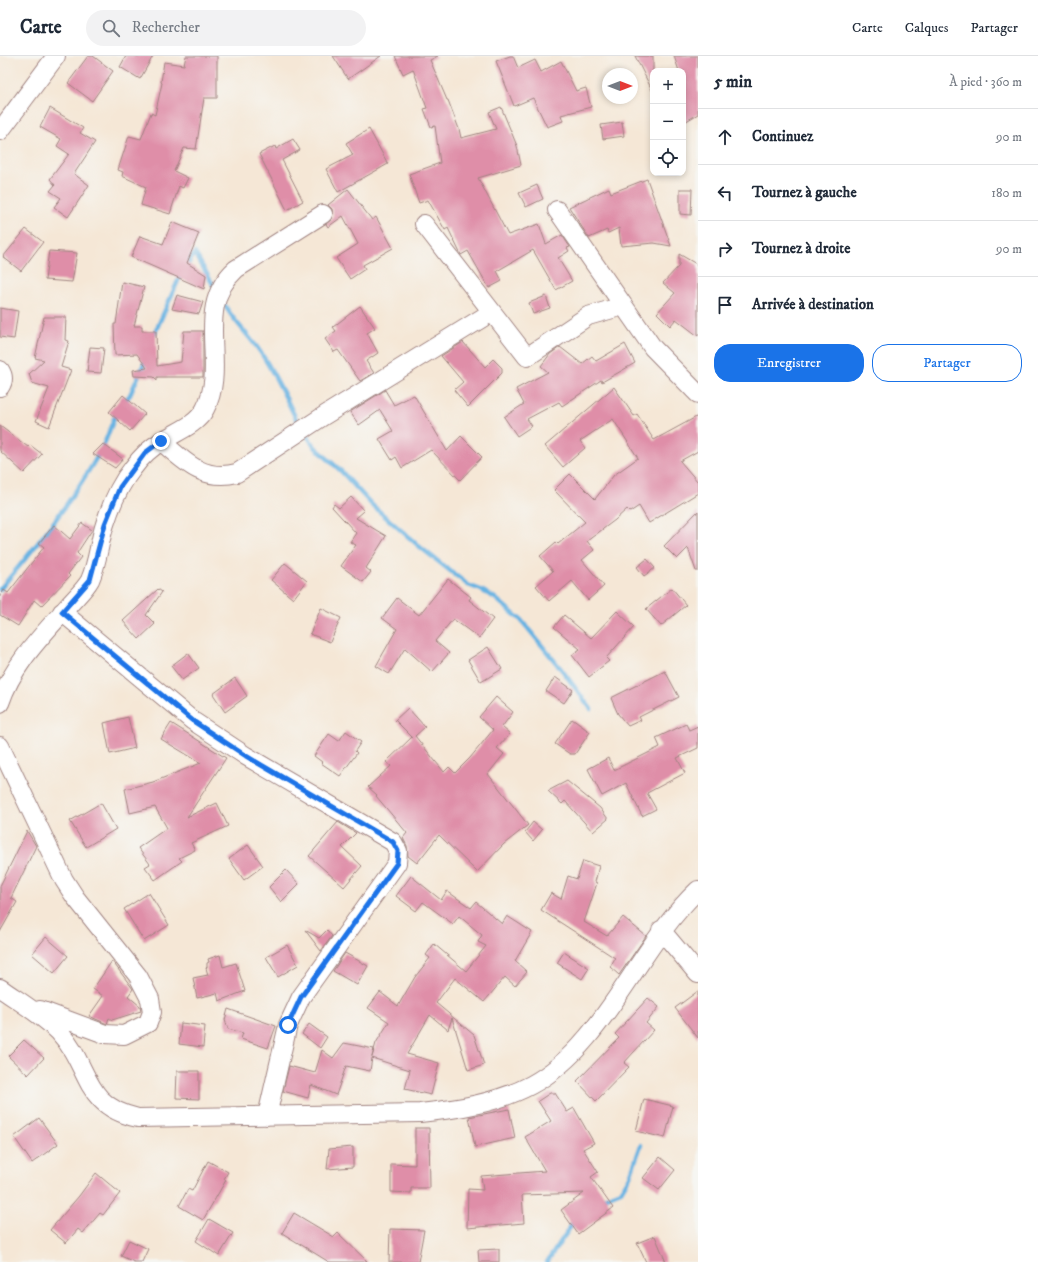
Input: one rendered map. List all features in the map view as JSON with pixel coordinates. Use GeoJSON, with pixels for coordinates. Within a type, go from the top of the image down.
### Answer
{"type":"FeatureCollection","features":[{"type":"Feature","properties":{"kind":"street"},"geometry":{"type":"LineString","coordinates":[[0,130],[56,56]]}},
{"type":"Feature","properties":{"kind":"street"},"geometry":{"type":"LineString","coordinates":[[557,210],[653,348],[698,394]]}},
{"type":"Feature","properties":{"kind":"street"},"geometry":{"type":"LineString","coordinates":[[0,703],[6,685],[15,668],[90,580],[105,524],[120,487],[145,453],[161,441],[191,424],[205,411],[211,396],[213,378],[212,320],[219,289],[228,277],[236,270],[323,214]]}},
{"type":"Feature","properties":{"kind":"street"},"geometry":{"type":"LineString","coordinates":[[424,224],[527,357],[588,316],[623,306]]}},
{"type":"Feature","properties":{"kind":"street"},"geometry":{"type":"LineString","coordinates":[[161,441],[191,467],[208,474],[224,476],[237,472],[325,415],[492,312]]}},
{"type":"Feature","properties":{"kind":"street"},"geometry":{"type":"LineString","coordinates":[[0,370],[4,376],[3,383],[0,387]]}},
{"type":"Feature","properties":{"kind":"street"},"geometry":{"type":"LineString","coordinates":[[62,612],[193,721],[246,756],[393,842],[398,851],[397,863],[301,997],[293,1012],[288,1025],[267,1116]]}},
{"type":"Feature","properties":{"kind":"street"},"geometry":{"type":"LineString","coordinates":[[0,746],[64,880],[75,897],[138,976],[150,999],[152,1012],[148,1023],[124,1035],[105,1034],[22,1004]]}},
{"type":"Feature","properties":{"kind":"street"},"geometry":{"type":"LineString","coordinates":[[0,988],[47,1021],[60,1033],[98,1097],[108,1107],[123,1115],[138,1118],[420,1114],[449,1110],[498,1099],[531,1085],[549,1074],[567,1058],[593,1029],[661,930],[684,903],[698,890]]}},
{"type":"Feature","properties":{"kind":"street"},"geometry":{"type":"LineString","coordinates":[[661,930],[698,974]]}},
{"type":"Feature","properties":{"kind":"building"},"geometry":{"type":"Polygon","coordinates":[[[88,56],[93,56],[113,71],[92,101],[68,83],[88,56]]]}},
{"type":"Feature","properties":{"kind":"building"},"geometry":{"type":"Polygon","coordinates":[[[126,56],[153,56],[140,79],[120,67],[126,56]]]}},
{"type":"Feature","properties":{"kind":"building"},"geometry":{"type":"Polygon","coordinates":[[[186,56],[217,56],[217,98],[204,98],[196,149],[184,148],[174,171],[188,178],[183,188],[179,186],[170,214],[141,205],[146,187],[122,176],[123,172],[118,170],[129,136],[141,139],[151,113],[155,115],[162,83],[164,62],[184,65],[186,56]]]}},
{"type":"Feature","properties":{"kind":"building"},"geometry":{"type":"Polygon","coordinates":[[[333,56],[381,56],[348,79],[333,56]]]}},
{"type":"Feature","properties":{"kind":"building"},"geometry":{"type":"Polygon","coordinates":[[[395,56],[438,56],[430,60],[448,100],[461,138],[496,129],[489,112],[501,107],[517,146],[521,165],[478,178],[508,235],[539,224],[546,244],[562,235],[570,247],[567,248],[569,251],[558,258],[572,281],[556,290],[533,250],[497,271],[502,281],[489,288],[468,251],[461,255],[448,228],[445,230],[428,200],[419,203],[409,174],[440,163],[435,126],[431,127],[424,109],[427,108],[413,69],[403,74],[395,56]]]}},
{"type":"Feature","properties":{"kind":"building"},"geometry":{"type":"Polygon","coordinates":[[[513,56],[518,68],[535,60],[541,72],[561,61],[576,91],[586,88],[591,107],[561,115],[563,121],[547,127],[533,98],[514,106],[496,61],[513,56]]]}},
{"type":"Feature","properties":{"kind":"building"},"geometry":{"type":"Polygon","coordinates":[[[635,56],[653,56],[653,68],[650,68],[650,86],[635,56]]]}},
{"type":"Feature","properties":{"kind":"building"},"geometry":{"type":"Polygon","coordinates":[[[674,56],[698,56],[698,114],[686,121],[686,68],[678,68],[674,56]]]}},
{"type":"Feature","properties":{"kind":"building"},"geometry":{"type":"Polygon","coordinates":[[[50,108],[83,128],[80,133],[95,142],[74,174],[89,185],[68,217],[54,207],[61,198],[50,191],[55,185],[50,179],[69,154],[57,146],[61,139],[40,127],[50,108]]]}},
{"type":"Feature","properties":{"kind":"building"},"geometry":{"type":"Polygon","coordinates":[[[622,122],[624,136],[603,139],[601,125],[622,122]]]}},
{"type":"Feature","properties":{"kind":"building"},"geometry":{"type":"Polygon","coordinates":[[[369,129],[388,164],[338,192],[326,169],[353,155],[346,143],[369,129]]]}},
{"type":"Feature","properties":{"kind":"building"},"geometry":{"type":"Polygon","coordinates":[[[293,139],[300,150],[282,160],[303,201],[287,210],[259,154],[275,146],[276,149],[293,139]]]}},
{"type":"Feature","properties":{"kind":"building"},"geometry":{"type":"Polygon","coordinates":[[[647,179],[671,246],[654,243],[621,246],[619,228],[608,233],[607,230],[589,238],[569,207],[609,188],[611,193],[647,179]]]}},
{"type":"Feature","properties":{"kind":"building"},"geometry":{"type":"Polygon","coordinates":[[[537,185],[543,199],[526,207],[519,193],[537,185]]]}},
{"type":"Feature","properties":{"kind":"building"},"geometry":{"type":"Polygon","coordinates":[[[348,189],[372,220],[376,217],[393,248],[363,265],[365,269],[350,279],[336,258],[358,244],[343,216],[328,227],[326,224],[332,219],[333,214],[332,209],[328,205],[348,189]]]}},
{"type":"Feature","properties":{"kind":"building"},"geometry":{"type":"Polygon","coordinates":[[[680,189],[692,189],[691,215],[680,214],[680,189]]]}},
{"type":"Feature","properties":{"kind":"building"},"geometry":{"type":"Polygon","coordinates":[[[172,222],[199,233],[187,263],[206,275],[204,289],[131,257],[140,236],[163,244],[172,222]]]}},
{"type":"Feature","properties":{"kind":"building"},"geometry":{"type":"Polygon","coordinates":[[[26,229],[43,242],[21,271],[3,257],[26,229]]]}},
{"type":"Feature","properties":{"kind":"building"},"geometry":{"type":"Polygon","coordinates":[[[49,251],[77,253],[72,282],[45,280],[49,251]]]}},
{"type":"Feature","properties":{"kind":"building"},"geometry":{"type":"Polygon","coordinates":[[[679,254],[698,265],[698,336],[676,319],[670,326],[657,313],[675,293],[663,283],[679,266],[679,254]]]}},
{"type":"Feature","properties":{"kind":"building"},"geometry":{"type":"Polygon","coordinates":[[[122,282],[144,287],[134,326],[142,326],[142,331],[156,331],[157,366],[181,362],[184,331],[203,331],[203,377],[157,377],[157,380],[154,377],[134,376],[133,370],[147,368],[137,354],[115,355],[114,324],[116,324],[122,282]]]}},
{"type":"Feature","properties":{"kind":"building"},"geometry":{"type":"Polygon","coordinates":[[[177,295],[203,302],[199,314],[172,309],[177,295]]]}},
{"type":"Feature","properties":{"kind":"building"},"geometry":{"type":"Polygon","coordinates":[[[546,296],[550,308],[533,314],[529,303],[546,296]]]}},
{"type":"Feature","properties":{"kind":"building"},"geometry":{"type":"Polygon","coordinates":[[[360,306],[375,328],[367,333],[378,353],[366,361],[374,373],[360,381],[338,350],[334,352],[325,339],[336,331],[333,327],[360,306]]]}},
{"type":"Feature","properties":{"kind":"building"},"geometry":{"type":"Polygon","coordinates":[[[0,308],[18,311],[14,339],[0,337],[0,308]]]}},
{"type":"Feature","properties":{"kind":"building"},"geometry":{"type":"Polygon","coordinates":[[[44,317],[66,317],[65,340],[69,341],[61,367],[71,370],[49,427],[36,421],[49,388],[32,383],[29,374],[44,360],[35,358],[44,317]]]}},
{"type":"Feature","properties":{"kind":"building"},"geometry":{"type":"Polygon","coordinates":[[[463,342],[485,367],[493,359],[502,368],[502,373],[468,407],[454,390],[463,382],[441,356],[463,342]]]}},
{"type":"Feature","properties":{"kind":"building"},"geometry":{"type":"Polygon","coordinates":[[[625,344],[635,363],[602,382],[601,380],[562,406],[559,402],[527,419],[532,426],[517,436],[504,417],[524,404],[516,389],[548,372],[541,366],[550,354],[560,347],[582,364],[592,356],[596,361],[625,344]]]}},
{"type":"Feature","properties":{"kind":"building"},"geometry":{"type":"Polygon","coordinates":[[[90,347],[104,348],[101,373],[87,372],[90,347]]]}},
{"type":"Feature","properties":{"kind":"building"},"geometry":{"type":"Polygon","coordinates":[[[614,387],[634,416],[637,414],[654,440],[698,416],[698,451],[680,461],[698,482],[698,493],[649,523],[639,506],[630,512],[627,509],[587,541],[594,550],[582,560],[604,586],[588,600],[572,581],[549,601],[536,586],[553,571],[540,556],[556,542],[558,544],[585,522],[554,490],[570,474],[595,499],[614,475],[638,458],[613,419],[580,441],[585,448],[563,467],[545,446],[614,387]]]}},
{"type":"Feature","properties":{"kind":"building"},"geometry":{"type":"Polygon","coordinates":[[[385,390],[394,405],[414,395],[447,451],[461,436],[482,457],[460,480],[431,450],[402,468],[396,457],[392,460],[379,439],[393,431],[380,410],[359,425],[350,412],[385,390]]]}},
{"type":"Feature","properties":{"kind":"building"},"geometry":{"type":"Polygon","coordinates":[[[123,395],[145,414],[130,431],[109,412],[123,395]]]}},
{"type":"Feature","properties":{"kind":"building"},"geometry":{"type":"Polygon","coordinates":[[[0,426],[28,447],[30,445],[42,454],[24,473],[0,451],[0,426]]]}},
{"type":"Feature","properties":{"kind":"building"},"geometry":{"type":"Polygon","coordinates":[[[103,444],[123,459],[115,468],[93,454],[103,444]]]}},
{"type":"Feature","properties":{"kind":"building"},"geometry":{"type":"Polygon","coordinates":[[[351,497],[364,511],[356,518],[386,536],[366,568],[371,572],[363,582],[341,566],[356,545],[350,542],[356,533],[332,507],[334,504],[339,508],[351,497]]]}},
{"type":"Feature","properties":{"kind":"building"},"geometry":{"type":"Polygon","coordinates":[[[698,511],[698,571],[696,571],[688,548],[677,559],[664,546],[698,511]]]}},
{"type":"Feature","properties":{"kind":"building"},"geometry":{"type":"Polygon","coordinates":[[[82,523],[92,530],[77,553],[81,557],[68,574],[70,576],[41,606],[34,600],[18,626],[0,615],[0,596],[4,590],[8,593],[44,547],[39,543],[54,525],[70,539],[82,523]]]}},
{"type":"Feature","properties":{"kind":"building"},"geometry":{"type":"Polygon","coordinates":[[[647,559],[655,568],[644,576],[637,567],[647,559]]]}},
{"type":"Feature","properties":{"kind":"building"},"geometry":{"type":"Polygon","coordinates":[[[285,563],[307,581],[293,599],[271,580],[285,563]]]}},
{"type":"Feature","properties":{"kind":"building"},"geometry":{"type":"Polygon","coordinates":[[[448,579],[471,597],[469,600],[493,619],[479,638],[453,619],[435,641],[449,653],[432,672],[405,648],[389,674],[376,666],[397,629],[382,618],[397,598],[419,615],[448,579]]]}},
{"type":"Feature","properties":{"kind":"building"},"geometry":{"type":"Polygon","coordinates":[[[672,588],[686,605],[661,626],[646,609],[672,588]]]}},
{"type":"Feature","properties":{"kind":"building"},"geometry":{"type":"Polygon","coordinates":[[[158,589],[162,592],[146,615],[155,624],[139,639],[123,621],[158,589]]]}},
{"type":"Feature","properties":{"kind":"building"},"geometry":{"type":"Polygon","coordinates":[[[321,608],[341,618],[330,642],[310,634],[321,608]]]}},
{"type":"Feature","properties":{"kind":"building"},"geometry":{"type":"Polygon","coordinates":[[[617,611],[634,627],[606,658],[609,661],[589,677],[572,655],[580,649],[554,627],[564,615],[591,638],[617,611]]]}},
{"type":"Feature","properties":{"kind":"building"},"geometry":{"type":"Polygon","coordinates":[[[488,647],[502,669],[481,682],[468,660],[488,647]]]}},
{"type":"Feature","properties":{"kind":"building"},"geometry":{"type":"Polygon","coordinates":[[[188,653],[199,668],[182,680],[171,666],[188,653]]]}},
{"type":"Feature","properties":{"kind":"building"},"geometry":{"type":"Polygon","coordinates":[[[665,671],[679,697],[639,717],[641,720],[628,726],[618,714],[611,698],[665,671]]]}},
{"type":"Feature","properties":{"kind":"building"},"geometry":{"type":"Polygon","coordinates":[[[555,677],[573,690],[564,703],[546,691],[555,677]]]}},
{"type":"Feature","properties":{"kind":"building"},"geometry":{"type":"Polygon","coordinates":[[[235,678],[247,696],[225,712],[213,694],[235,678]]]}},
{"type":"Feature","properties":{"kind":"building"},"geometry":{"type":"Polygon","coordinates":[[[496,697],[513,712],[502,727],[510,734],[497,748],[504,754],[488,774],[528,825],[504,844],[477,872],[439,835],[417,863],[408,856],[407,846],[403,838],[407,833],[376,796],[377,795],[368,787],[391,766],[386,762],[412,737],[395,720],[408,708],[425,727],[415,736],[444,772],[449,767],[455,773],[470,758],[493,730],[479,717],[496,697]]]}},
{"type":"Feature","properties":{"kind":"building"},"geometry":{"type":"Polygon","coordinates":[[[128,717],[135,748],[110,754],[104,723],[128,717]]]}},
{"type":"Feature","properties":{"kind":"building"},"geometry":{"type":"Polygon","coordinates":[[[572,719],[590,732],[575,754],[570,754],[555,744],[572,719]]]}},
{"type":"Feature","properties":{"kind":"building"},"geometry":{"type":"Polygon","coordinates":[[[171,723],[226,758],[187,817],[217,803],[228,826],[191,843],[195,850],[179,858],[182,861],[155,880],[145,867],[150,864],[138,848],[167,828],[155,807],[130,813],[125,789],[153,782],[201,763],[161,739],[171,723]]]}},
{"type":"Feature","properties":{"kind":"building"},"geometry":{"type":"Polygon","coordinates":[[[686,724],[689,730],[698,726],[698,748],[677,758],[685,773],[647,793],[656,809],[642,816],[626,783],[602,796],[588,769],[608,758],[614,770],[660,747],[656,738],[686,724]]]}},
{"type":"Feature","properties":{"kind":"building"},"geometry":{"type":"Polygon","coordinates":[[[346,731],[361,742],[355,751],[357,753],[340,776],[321,763],[322,762],[314,756],[329,734],[339,741],[346,731]]]}},
{"type":"Feature","properties":{"kind":"building"},"geometry":{"type":"Polygon","coordinates":[[[567,781],[600,808],[608,819],[593,832],[565,801],[562,804],[548,791],[567,781]]]}},
{"type":"Feature","properties":{"kind":"building"},"geometry":{"type":"Polygon","coordinates":[[[101,803],[116,829],[86,847],[70,821],[101,803]]]}},
{"type":"Feature","properties":{"kind":"building"},"geometry":{"type":"Polygon","coordinates":[[[338,822],[356,833],[342,847],[362,866],[344,887],[309,856],[338,822]]]}},
{"type":"Feature","properties":{"kind":"building"},"geometry":{"type":"Polygon","coordinates":[[[533,822],[542,830],[533,841],[525,832],[533,822]]]}},
{"type":"Feature","properties":{"kind":"building"},"geometry":{"type":"Polygon","coordinates":[[[27,831],[36,846],[11,898],[17,902],[0,932],[0,886],[27,831]]]}},
{"type":"Feature","properties":{"kind":"building"},"geometry":{"type":"Polygon","coordinates":[[[248,845],[263,866],[244,880],[229,859],[248,845]]]}},
{"type":"Feature","properties":{"kind":"building"},"geometry":{"type":"Polygon","coordinates":[[[583,861],[599,866],[595,882],[597,883],[584,922],[607,936],[623,917],[646,936],[619,975],[610,967],[615,958],[541,910],[551,893],[561,899],[568,876],[577,879],[583,861]]]}},
{"type":"Feature","properties":{"kind":"building"},"geometry":{"type":"Polygon","coordinates":[[[286,870],[299,884],[281,902],[269,887],[286,870]]]}},
{"type":"Feature","properties":{"kind":"building"},"geometry":{"type":"Polygon","coordinates":[[[411,876],[441,900],[447,891],[471,908],[476,902],[502,924],[507,916],[532,932],[515,961],[527,972],[515,986],[505,977],[484,1002],[455,978],[436,1003],[474,1035],[484,1065],[468,1070],[452,1018],[448,1030],[430,1015],[407,1054],[439,1063],[431,1095],[405,1089],[410,1070],[372,1058],[370,1071],[346,1066],[336,1095],[311,1085],[308,1098],[283,1091],[289,1066],[315,1073],[322,1050],[333,1058],[344,1043],[374,1049],[372,1057],[376,1043],[389,1022],[368,1008],[380,992],[398,1006],[415,977],[430,958],[426,955],[434,944],[466,971],[486,946],[478,942],[482,935],[459,916],[453,924],[423,902],[416,911],[396,896],[411,876]]]}},
{"type":"Feature","properties":{"kind":"building"},"geometry":{"type":"Polygon","coordinates":[[[149,893],[169,925],[144,941],[124,909],[149,893]]]}},
{"type":"Feature","properties":{"kind":"building"},"geometry":{"type":"Polygon","coordinates":[[[305,930],[319,938],[327,930],[332,936],[321,951],[305,930]]]}},
{"type":"Feature","properties":{"kind":"building"},"geometry":{"type":"Polygon","coordinates":[[[46,937],[68,956],[54,973],[32,954],[46,937]]]}},
{"type":"Feature","properties":{"kind":"building"},"geometry":{"type":"Polygon","coordinates":[[[287,945],[298,965],[278,977],[266,957],[287,945]]]}},
{"type":"Feature","properties":{"kind":"building"},"geometry":{"type":"Polygon","coordinates":[[[564,952],[589,968],[582,979],[557,963],[564,952]]]}},
{"type":"Feature","properties":{"kind":"building"},"geometry":{"type":"Polygon","coordinates":[[[345,953],[368,966],[357,985],[333,971],[345,953]]]}},
{"type":"Feature","properties":{"kind":"building"},"geometry":{"type":"Polygon","coordinates":[[[220,955],[223,967],[236,963],[245,991],[219,1001],[217,993],[197,998],[193,978],[208,975],[206,968],[207,963],[209,962],[208,959],[220,955]]]}},
{"type":"Feature","properties":{"kind":"building"},"geometry":{"type":"Polygon","coordinates":[[[112,961],[133,989],[128,996],[140,1006],[141,1011],[112,1020],[109,1018],[107,1024],[89,1016],[103,996],[93,989],[112,961]]]}},
{"type":"Feature","properties":{"kind":"building"},"geometry":{"type":"Polygon","coordinates":[[[698,991],[698,1038],[675,1008],[698,991]]]}},
{"type":"Feature","properties":{"kind":"building"},"geometry":{"type":"Polygon","coordinates":[[[648,998],[659,1007],[646,1023],[654,1030],[624,1063],[629,1067],[596,1101],[577,1081],[619,1038],[615,1034],[648,998]]]}},
{"type":"Feature","properties":{"kind":"building"},"geometry":{"type":"Polygon","coordinates":[[[228,1009],[276,1026],[268,1048],[241,1039],[243,1033],[228,1029],[225,1020],[228,1009]]]}},
{"type":"Feature","properties":{"kind":"building"},"geometry":{"type":"Polygon","coordinates":[[[181,1023],[205,1026],[203,1047],[179,1044],[181,1023]]]}},
{"type":"Feature","properties":{"kind":"building"},"geometry":{"type":"Polygon","coordinates":[[[309,1024],[327,1037],[320,1048],[302,1034],[309,1024]]]}},
{"type":"Feature","properties":{"kind":"building"},"geometry":{"type":"Polygon","coordinates":[[[24,1040],[44,1058],[28,1075],[8,1056],[24,1040]]]}},
{"type":"Feature","properties":{"kind":"building"},"geometry":{"type":"Polygon","coordinates":[[[177,1071],[199,1071],[199,1099],[176,1098],[177,1071]]]}},
{"type":"Feature","properties":{"kind":"building"},"geometry":{"type":"Polygon","coordinates":[[[550,1093],[555,1093],[567,1112],[574,1108],[594,1143],[583,1149],[598,1172],[591,1177],[613,1208],[578,1234],[561,1210],[584,1193],[522,1195],[524,1223],[467,1228],[468,1189],[483,1190],[481,1176],[545,1171],[525,1137],[551,1121],[538,1101],[550,1093]]]}},
{"type":"Feature","properties":{"kind":"building"},"geometry":{"type":"Polygon","coordinates":[[[644,1099],[673,1106],[665,1138],[636,1131],[644,1099]]]}},
{"type":"Feature","properties":{"kind":"building"},"geometry":{"type":"Polygon","coordinates":[[[509,1109],[515,1138],[475,1147],[469,1117],[509,1109]]]}},
{"type":"Feature","properties":{"kind":"building"},"geometry":{"type":"Polygon","coordinates":[[[39,1118],[58,1144],[32,1163],[14,1137],[39,1118]]]}},
{"type":"Feature","properties":{"kind":"building"},"geometry":{"type":"Polygon","coordinates":[[[415,1128],[429,1128],[430,1188],[411,1188],[411,1193],[391,1192],[391,1164],[415,1165],[415,1128]]]}},
{"type":"Feature","properties":{"kind":"building"},"geometry":{"type":"Polygon","coordinates":[[[353,1147],[353,1167],[327,1169],[329,1149],[353,1147]]]}},
{"type":"Feature","properties":{"kind":"building"},"geometry":{"type":"Polygon","coordinates":[[[660,1157],[675,1170],[659,1190],[643,1178],[660,1157]]]}},
{"type":"Feature","properties":{"kind":"building"},"geometry":{"type":"Polygon","coordinates":[[[208,1161],[228,1172],[224,1179],[226,1180],[203,1220],[179,1206],[188,1189],[192,1191],[208,1161]]]}},
{"type":"Feature","properties":{"kind":"building"},"geometry":{"type":"Polygon","coordinates":[[[96,1173],[120,1193],[103,1215],[100,1213],[83,1233],[78,1229],[66,1243],[50,1230],[79,1196],[96,1173]]]}},
{"type":"Feature","properties":{"kind":"building"},"geometry":{"type":"Polygon","coordinates":[[[294,1213],[334,1237],[338,1233],[368,1262],[329,1262],[282,1233],[294,1213]]]}},
{"type":"Feature","properties":{"kind":"building"},"geometry":{"type":"Polygon","coordinates":[[[209,1219],[233,1233],[219,1256],[196,1241],[209,1219]]]}},
{"type":"Feature","properties":{"kind":"building"},"geometry":{"type":"Polygon","coordinates":[[[390,1229],[424,1230],[418,1262],[389,1262],[390,1229]]]}},
{"type":"Feature","properties":{"kind":"building"},"geometry":{"type":"Polygon","coordinates":[[[655,1236],[666,1262],[646,1262],[637,1243],[655,1236]]]}},
{"type":"Feature","properties":{"kind":"building"},"geometry":{"type":"Polygon","coordinates":[[[129,1240],[148,1249],[142,1262],[134,1262],[121,1256],[129,1240]]]}},
{"type":"Feature","properties":{"kind":"building"},"geometry":{"type":"Polygon","coordinates":[[[499,1249],[499,1262],[479,1262],[478,1250],[499,1249]]]}},
{"type":"Feature","properties":{"kind":"waterway"},"geometry":{"type":"LineString","coordinates":[[195,253],[216,290]]}},
{"type":"Feature","properties":{"kind":"waterway"},"geometry":{"type":"LineString","coordinates":[[185,268],[195,253]]}},
{"type":"Feature","properties":{"kind":"waterway"},"geometry":{"type":"LineString","coordinates":[[153,337],[181,274]]}},
{"type":"Feature","properties":{"kind":"waterway"},"geometry":{"type":"LineString","coordinates":[[222,301],[231,315],[256,346],[266,362],[282,389],[300,427]]}},
{"type":"Feature","properties":{"kind":"waterway"},"geometry":{"type":"LineString","coordinates":[[124,402],[130,395],[146,359]]}},
{"type":"Feature","properties":{"kind":"waterway"},"geometry":{"type":"LineString","coordinates":[[0,589],[41,539],[79,487],[103,445],[117,413]]}},
{"type":"Feature","properties":{"kind":"waterway"},"geometry":{"type":"LineString","coordinates":[[305,433],[315,447],[341,471],[372,505],[420,547],[468,585],[495,598],[521,620],[562,670],[591,709]]}},
{"type":"Feature","properties":{"kind":"waterway"},"geometry":{"type":"LineString","coordinates":[[601,1199],[621,1191],[630,1176],[641,1145]]}},
{"type":"Feature","properties":{"kind":"waterway"},"geometry":{"type":"LineString","coordinates":[[547,1262],[575,1220]]}},
{"type":"Feature","properties":{"kind":"route"},"geometry":{"type":"LineString","coordinates":[[161,441],[145,453],[120,487],[105,524],[96,563],[90,580],[83,590],[62,612],[193,721],[246,756],[393,842],[398,851],[397,863],[301,997],[288,1025]]}}]}
